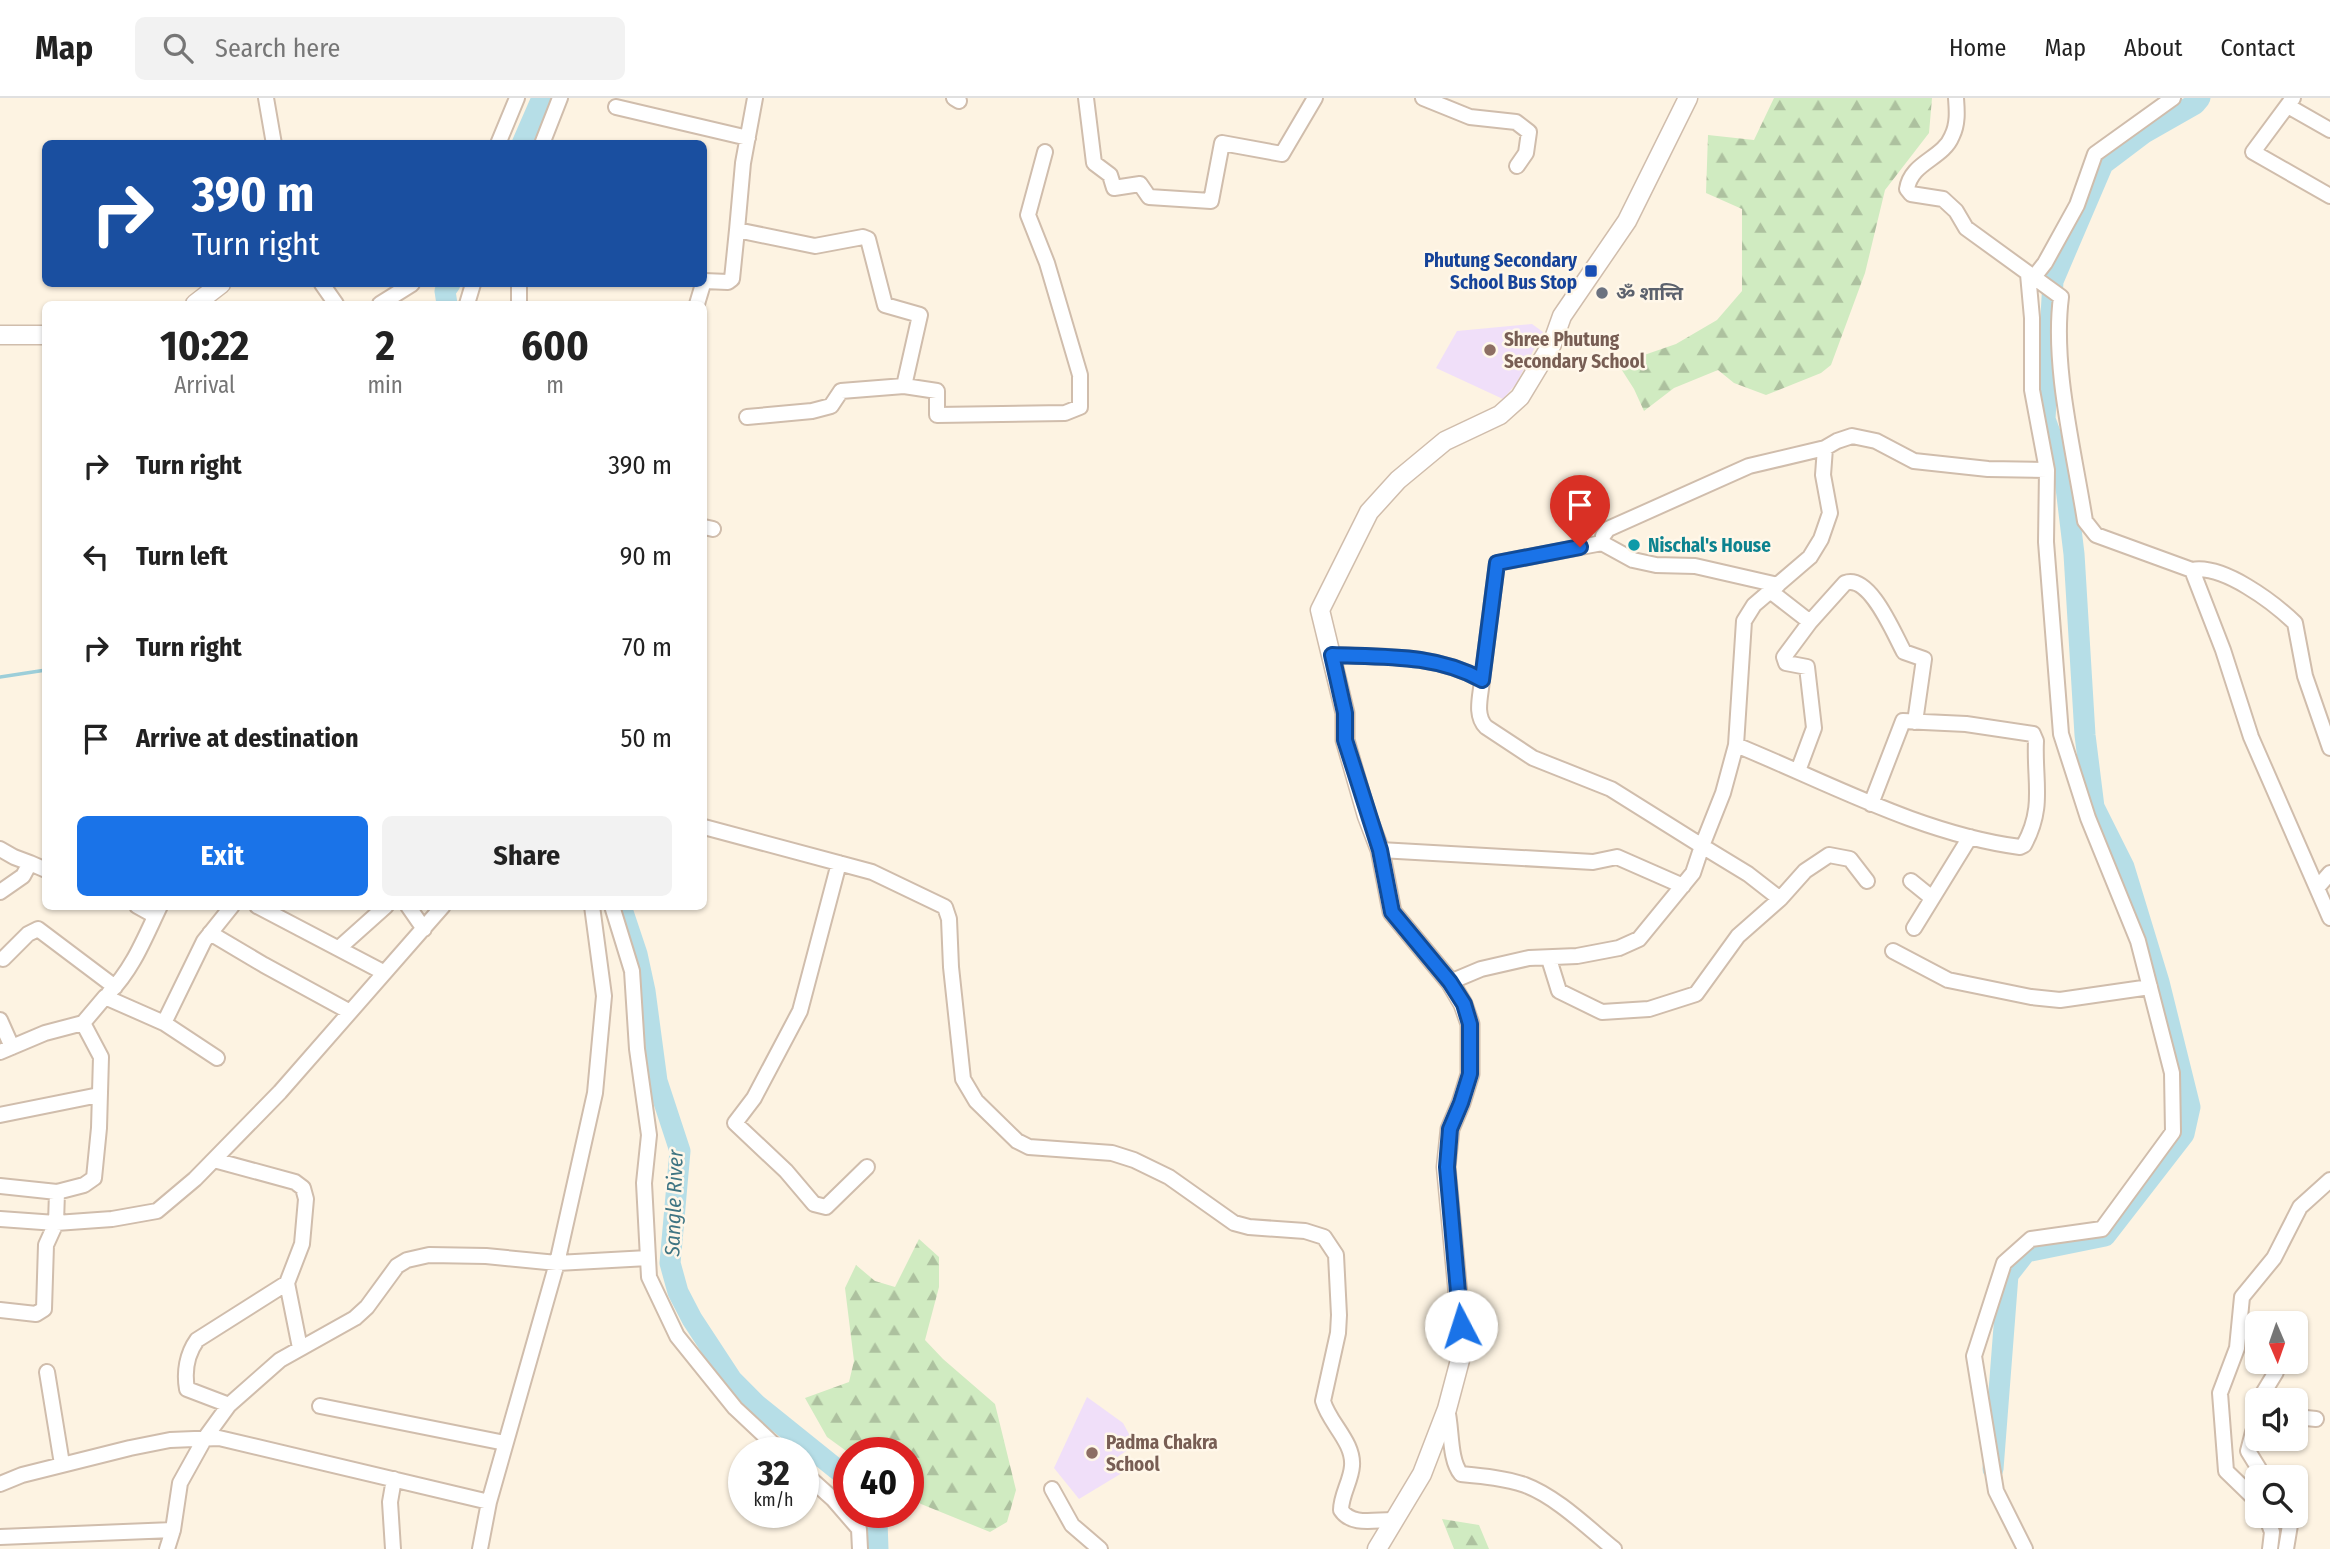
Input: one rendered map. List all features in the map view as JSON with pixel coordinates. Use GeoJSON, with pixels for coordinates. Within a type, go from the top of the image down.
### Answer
{"type":"FeatureCollection","features":[{"type":"Feature","properties":{"kind":"street"},"geometry":{"type":"LineString","coordinates":[[267,98],[273,140]]}},
{"type":"Feature","properties":{"kind":"street"},"geometry":{"type":"LineString","coordinates":[[500,140],[517,98]]}},
{"type":"Feature","properties":{"kind":"street"},"geometry":{"type":"LineString","coordinates":[[544,140],[560,98]]}},
{"type":"Feature","properties":{"kind":"street"},"geometry":{"type":"LineString","coordinates":[[707,282],[728,282],[732,279],[755,98]]}},
{"type":"Feature","properties":{"kind":"street"},"geometry":{"type":"LineString","coordinates":[[1086,98],[1094,163],[1110,175],[1114,188],[1140,184],[1149,197],[1211,201],[1222,143],[1282,154],[1315,98]]}},
{"type":"Feature","properties":{"kind":"street"},"geometry":{"type":"LineString","coordinates":[[1423,98],[1470,117],[1516,122],[1530,131],[1526,153],[1517,166]]}},
{"type":"Feature","properties":{"kind":"street"},"geometry":{"type":"LineString","coordinates":[[1377,1549],[1422,1474],[1447,1409],[1460,1360],[1461,1326],[1447,1167],[1450,1129],[1470,1074],[1470,1024],[1464,1004],[1450,982],[1392,912],[1380,850],[1345,740],[1345,713],[1320,610],[1369,512],[1398,480],[1445,442],[1500,415],[1520,397],[1552,344],[1562,316],[1627,221],[1688,98]]}},
{"type":"Feature","properties":{"kind":"street"},"geometry":{"type":"LineString","coordinates":[[1956,98],[1957,121],[1952,138],[1944,149],[1922,164],[1908,181],[1907,190],[1911,194],[1942,199],[1956,211],[1966,228],[2061,297],[2058,324],[2061,368],[2085,521],[2096,535],[2192,570],[2211,569],[2230,578],[2262,597],[2295,623],[2305,676],[2330,748]]}},
{"type":"Feature","properties":{"kind":"street"},"geometry":{"type":"LineString","coordinates":[[2025,1549],[1996,1491],[1974,1356],[2004,1263],[2031,1239],[2102,1229],[2173,1132],[2172,1073],[2138,941],[2088,818],[2061,734],[2046,542],[2047,470],[2032,390],[2031,276],[2045,263],[2077,205],[2095,155],[2173,98]]}},
{"type":"Feature","properties":{"kind":"street"},"geometry":{"type":"LineString","coordinates":[[2330,130],[2290,102],[2253,152],[2330,196]]}},
{"type":"Feature","properties":{"kind":"street"},"geometry":{"type":"LineString","coordinates":[[616,107],[748,138]]}},
{"type":"Feature","properties":{"kind":"street"},"geometry":{"type":"LineString","coordinates":[[747,417],[812,411],[831,406],[841,391],[904,386],[937,391],[937,415],[1065,414],[1080,407],[1080,375],[1047,263],[1028,215],[1045,152]]}},
{"type":"Feature","properties":{"kind":"street"},"geometry":{"type":"LineString","coordinates":[[737,230],[815,246],[863,237],[868,239],[885,304],[920,315],[904,386]]}},
{"type":"Feature","properties":{"kind":"street"},"geometry":{"type":"LineString","coordinates":[[199,301],[217,287]]}},
{"type":"Feature","properties":{"kind":"street"},"geometry":{"type":"LineString","coordinates":[[385,301],[407,287]]}},
{"type":"Feature","properties":{"kind":"street"},"geometry":{"type":"LineString","coordinates":[[0,335],[42,335]]}},
{"type":"Feature","properties":{"kind":"street"},"geometry":{"type":"LineString","coordinates":[[1602,543],[1608,528],[1749,466],[1825,448],[1852,436],[1876,441],[1914,461],[1988,469],[2047,470]]}},
{"type":"Feature","properties":{"kind":"street"},"geometry":{"type":"LineString","coordinates":[[1450,982],[1481,969],[1530,958],[1577,957],[1619,948],[1639,939],[1693,873],[1723,793],[1736,745],[1744,621],[1754,605],[1810,557],[1821,539],[1830,513],[1824,475],[1825,448]]}},
{"type":"Feature","properties":{"kind":"street"},"geometry":{"type":"LineString","coordinates":[[1780,899],[1748,874],[1611,789],[1533,758],[1486,727],[1480,721],[1479,711],[1482,680],[1497,563],[1602,543],[1633,560],[1656,565],[1695,566],[1774,588],[1810,622]]}},
{"type":"Feature","properties":{"kind":"street"},"geometry":{"type":"LineString","coordinates":[[2192,570],[2223,650],[2251,737],[2330,918]]}},
{"type":"Feature","properties":{"kind":"street"},"geometry":{"type":"LineString","coordinates":[[1798,771],[1814,728],[1807,667],[1786,663],[1784,657],[1810,622],[1845,583],[1857,582],[1871,594],[1904,652],[1924,659],[1916,722]]}},
{"type":"Feature","properties":{"kind":"street"},"geometry":{"type":"LineString","coordinates":[[1332,655],[1415,658],[1461,668],[1482,680]]}},
{"type":"Feature","properties":{"kind":"street"},"geometry":{"type":"LineString","coordinates":[[1736,745],[1871,804],[1970,837],[2016,846],[2024,845],[2028,838],[2038,800],[2036,741],[2033,734],[1978,726],[1903,722],[1871,804]]}},
{"type":"Feature","properties":{"kind":"street"},"geometry":{"type":"LineString","coordinates":[[707,828],[872,872],[941,904],[947,910],[963,1079],[976,1101],[1017,1141],[1029,1147],[1090,1149],[1135,1160],[1170,1177],[1234,1223],[1249,1227],[1305,1231],[1324,1237],[1336,1255],[1339,1315],[1338,1333],[1323,1401],[1348,1446],[1352,1467],[1341,1510],[1344,1515],[1358,1521],[1395,1520]]}},
{"type":"Feature","properties":{"kind":"street"},"geometry":{"type":"LineString","coordinates":[[1914,928],[1970,837]]}},
{"type":"Feature","properties":{"kind":"street"},"geometry":{"type":"LineString","coordinates":[[0,849],[42,868]]}},
{"type":"Feature","properties":{"kind":"street"},"geometry":{"type":"LineString","coordinates":[[1380,850],[1593,862],[1617,857],[1682,886]]}},
{"type":"Feature","properties":{"kind":"street"},"geometry":{"type":"LineString","coordinates":[[1549,959],[1559,991],[1602,1012],[1649,1009],[1696,994],[1738,936],[1780,899],[1805,871],[1829,855],[1850,859],[1867,881]]}},
{"type":"Feature","properties":{"kind":"street"},"geometry":{"type":"LineString","coordinates":[[0,892],[23,876],[30,863]]}},
{"type":"Feature","properties":{"kind":"street"},"geometry":{"type":"LineString","coordinates":[[839,863],[800,1011],[754,1098],[735,1123],[786,1171],[814,1204],[827,1207],[867,1167]]}},
{"type":"Feature","properties":{"kind":"street"},"geometry":{"type":"LineString","coordinates":[[2317,888],[2330,873]]}},
{"type":"Feature","properties":{"kind":"street"},"geometry":{"type":"LineString","coordinates":[[1911,881],[1932,898]]}},
{"type":"Feature","properties":{"kind":"street"},"geometry":{"type":"LineString","coordinates":[[164,1023],[210,933],[229,910]]}},
{"type":"Feature","properties":{"kind":"street"},"geometry":{"type":"LineString","coordinates":[[265,910],[383,972]]}},
{"type":"Feature","properties":{"kind":"street"},"geometry":{"type":"LineString","coordinates":[[339,948],[382,910]]}},
{"type":"Feature","properties":{"kind":"street"},"geometry":{"type":"LineString","coordinates":[[411,910],[424,929]]}},
{"type":"Feature","properties":{"kind":"street"},"geometry":{"type":"LineString","coordinates":[[0,1219],[55,1223],[112,1220],[157,1211],[214,1160],[280,1092],[440,910]]}},
{"type":"Feature","properties":{"kind":"street"},"geometry":{"type":"LineString","coordinates":[[480,1549],[489,1502],[557,1263],[595,1093],[604,996],[593,910]]}},
{"type":"Feature","properties":{"kind":"street"},"geometry":{"type":"LineString","coordinates":[[613,910],[632,971],[637,1049],[649,1135],[644,1183],[649,1277],[677,1336],[735,1408],[766,1437]]}},
{"type":"Feature","properties":{"kind":"street"},"geometry":{"type":"LineString","coordinates":[[0,1020],[6,1050],[45,1033],[83,1023],[110,992],[144,944],[158,911]]}},
{"type":"Feature","properties":{"kind":"street"},"geometry":{"type":"LineString","coordinates":[[3,959],[28,934],[38,929],[110,992],[217,1058]]}},
{"type":"Feature","properties":{"kind":"street"},"geometry":{"type":"LineString","coordinates":[[210,933],[350,1012]]}},
{"type":"Feature","properties":{"kind":"street"},"geometry":{"type":"LineString","coordinates":[[1893,951],[1948,980],[2031,997],[2060,1000],[2150,987]]}},
{"type":"Feature","properties":{"kind":"street"},"geometry":{"type":"LineString","coordinates":[[0,1186],[57,1192],[85,1185],[93,1178],[100,1057],[83,1023]]}},
{"type":"Feature","properties":{"kind":"street"},"geometry":{"type":"LineString","coordinates":[[0,1115],[99,1096]]}},
{"type":"Feature","properties":{"kind":"street"},"geometry":{"type":"LineString","coordinates":[[214,1160],[295,1182],[303,1188],[306,1199],[302,1244],[287,1283],[300,1348]]}},
{"type":"Feature","properties":{"kind":"street"},"geometry":{"type":"LineString","coordinates":[[2245,1489],[2226,1471],[2220,1393],[2237,1349],[2242,1297],[2274,1258],[2300,1207],[2330,1180]]}},
{"type":"Feature","properties":{"kind":"street"},"geometry":{"type":"LineString","coordinates":[[0,1310],[36,1314],[44,1309],[46,1245],[55,1223],[57,1192]]}},
{"type":"Feature","properties":{"kind":"street"},"geometry":{"type":"LineString","coordinates":[[167,1549],[173,1530],[180,1483],[205,1438],[229,1405],[279,1360],[355,1318],[367,1307],[397,1266],[407,1260],[429,1255],[486,1255],[557,1263],[648,1258]]}},
{"type":"Feature","properties":{"kind":"street"},"geometry":{"type":"LineString","coordinates":[[229,1405],[187,1389],[189,1350],[197,1340],[287,1283]]}},
{"type":"Feature","properties":{"kind":"street"},"geometry":{"type":"LineString","coordinates":[[47,1372],[62,1464]]}},
{"type":"Feature","properties":{"kind":"street"},"geometry":{"type":"LineString","coordinates":[[320,1406],[505,1443]]}},
{"type":"Feature","properties":{"kind":"street"},"geometry":{"type":"LineString","coordinates":[[1447,1409],[1454,1466],[1461,1474],[1509,1480],[1529,1486],[1564,1508],[1614,1549]]}},
{"type":"Feature","properties":{"kind":"street"},"geometry":{"type":"LineString","coordinates":[[2308,1418],[2316,1419]]}},
{"type":"Feature","properties":{"kind":"street"},"geometry":{"type":"LineString","coordinates":[[0,1484],[62,1464],[170,1440],[219,1438],[489,1502]]}},
{"type":"Feature","properties":{"kind":"street"},"geometry":{"type":"LineString","coordinates":[[393,1549],[390,1502],[394,1479]]}},
{"type":"Feature","properties":{"kind":"street"},"geometry":{"type":"LineString","coordinates":[[819,1486],[859,1529],[860,1549]]}},
{"type":"Feature","properties":{"kind":"street"},"geometry":{"type":"LineString","coordinates":[[1052,1489],[1072,1525],[1100,1549]]}},
{"type":"Feature","properties":{"kind":"street"},"geometry":{"type":"LineString","coordinates":[[2270,1528],[2270,1549]]}},
{"type":"Feature","properties":{"kind":"street"},"geometry":{"type":"LineString","coordinates":[[2286,1549],[2290,1528]]}},
{"type":"Feature","properties":{"kind":"street"},"geometry":{"type":"LineString","coordinates":[[0,1537],[173,1530]]}},
{"type":"Feature","properties":{"kind":"shaded area","name":"Shree Phutung Secondary School"},"geometry":{"type":"Polygon","coordinates":[[[1532,324],[1543,332],[1516,384],[1503,399],[1436,368],[1457,331],[1532,324]]]}},
{"type":"Feature","properties":{"kind":"shaded area","name":"Padma Chakra School"},"geometry":{"type":"Polygon","coordinates":[[[1087,1397],[1123,1423],[1135,1445],[1113,1460],[1122,1473],[1079,1499],[1054,1468],[1087,1397]]]}},
{"type":"Feature","properties":{"kind":"green space"},"geometry":{"type":"Polygon","coordinates":[[[1774,98],[1932,98],[1929,133],[1885,190],[1865,273],[1831,365],[1821,373],[1766,395],[1734,383],[1718,370],[1674,388],[1644,411],[1618,364],[1676,344],[1717,320],[1742,291],[1742,209],[1706,193],[1708,135],[1754,140],[1774,98]]]}},
{"type":"Feature","properties":{"kind":"green space"},"geometry":{"type":"Polygon","coordinates":[[[919,1239],[939,1257],[939,1287],[925,1340],[995,1404],[1016,1490],[1007,1522],[990,1532],[924,1505],[924,1437],[833,1437],[833,1441],[827,1437],[805,1398],[849,1382],[854,1361],[845,1288],[856,1265],[875,1281],[895,1287],[919,1239]]]}},
{"type":"Feature","properties":{"kind":"green space"},"geometry":{"type":"Polygon","coordinates":[[[1442,1519],[1479,1525],[1489,1549],[1454,1549],[1442,1519]]]}},
{"type":"Feature","properties":{"kind":"waterway","name":"Sangle River"},"geometry":{"type":"LineString","coordinates":[[524,140],[542,98]]}},
{"type":"Feature","properties":{"kind":"waterway"},"geometry":{"type":"LineString","coordinates":[[1993,1469],[2008,1275],[2026,1252],[2105,1236],[2184,1134],[2190,1107],[2159,982],[2124,867],[2094,807],[2085,735],[2074,554],[2064,471],[2045,419],[2053,281],[2103,164],[2144,133],[2195,104],[2200,98]]}},
{"type":"Feature","properties":{"kind":"waterway","name":"Sangle River"},"geometry":{"type":"LineString","coordinates":[[447,301],[445,291],[448,287]]}},
{"type":"Feature","properties":{"kind":"waterway"},"geometry":{"type":"LineString","coordinates":[[0,677],[42,671]]}},
{"type":"Feature","properties":{"kind":"waterway","name":"Sangle River"},"geometry":{"type":"LineString","coordinates":[[622,910],[637,954],[645,991],[657,1081],[680,1151],[670,1263],[678,1292],[692,1319],[732,1380],[757,1405],[833,1466]]}},
{"type":"Feature","properties":{"kind":"waterway","name":"Sangle River"},"geometry":{"type":"LineString","coordinates":[[877,1528],[878,1549]]}},
{"type":"Feature","properties":{"kind":"place","name":"Phutung Secondary School Bus Stop"},"geometry":{"type":"Point","coordinates":[1591,271]}},
{"type":"Feature","properties":{"kind":"place","name":"ॐ शान्ति"},"geometry":{"type":"Point","coordinates":[1602,293]}},
{"type":"Feature","properties":{"kind":"place","name":"Shree Phutung Secondary School"},"geometry":{"type":"Point","coordinates":[1490,350]}},
{"type":"Feature","properties":{"kind":"place","name":"Nischal's House"},"geometry":{"type":"Point","coordinates":[1634,545]}},
{"type":"Feature","properties":{"kind":"place","name":"Padma Chakra School"},"geometry":{"type":"Point","coordinates":[1092,1453]}},
{"type":"Feature","properties":{"kind":"route"},"geometry":{"type":"LineString","coordinates":[[1461,1326],[1447,1167],[1450,1129],[1470,1074],[1470,1024],[1464,1004],[1450,982],[1392,912],[1380,850],[1345,740],[1345,713],[1332,655],[1415,658],[1461,668],[1482,680],[1497,563],[1580,547]]}}]}
